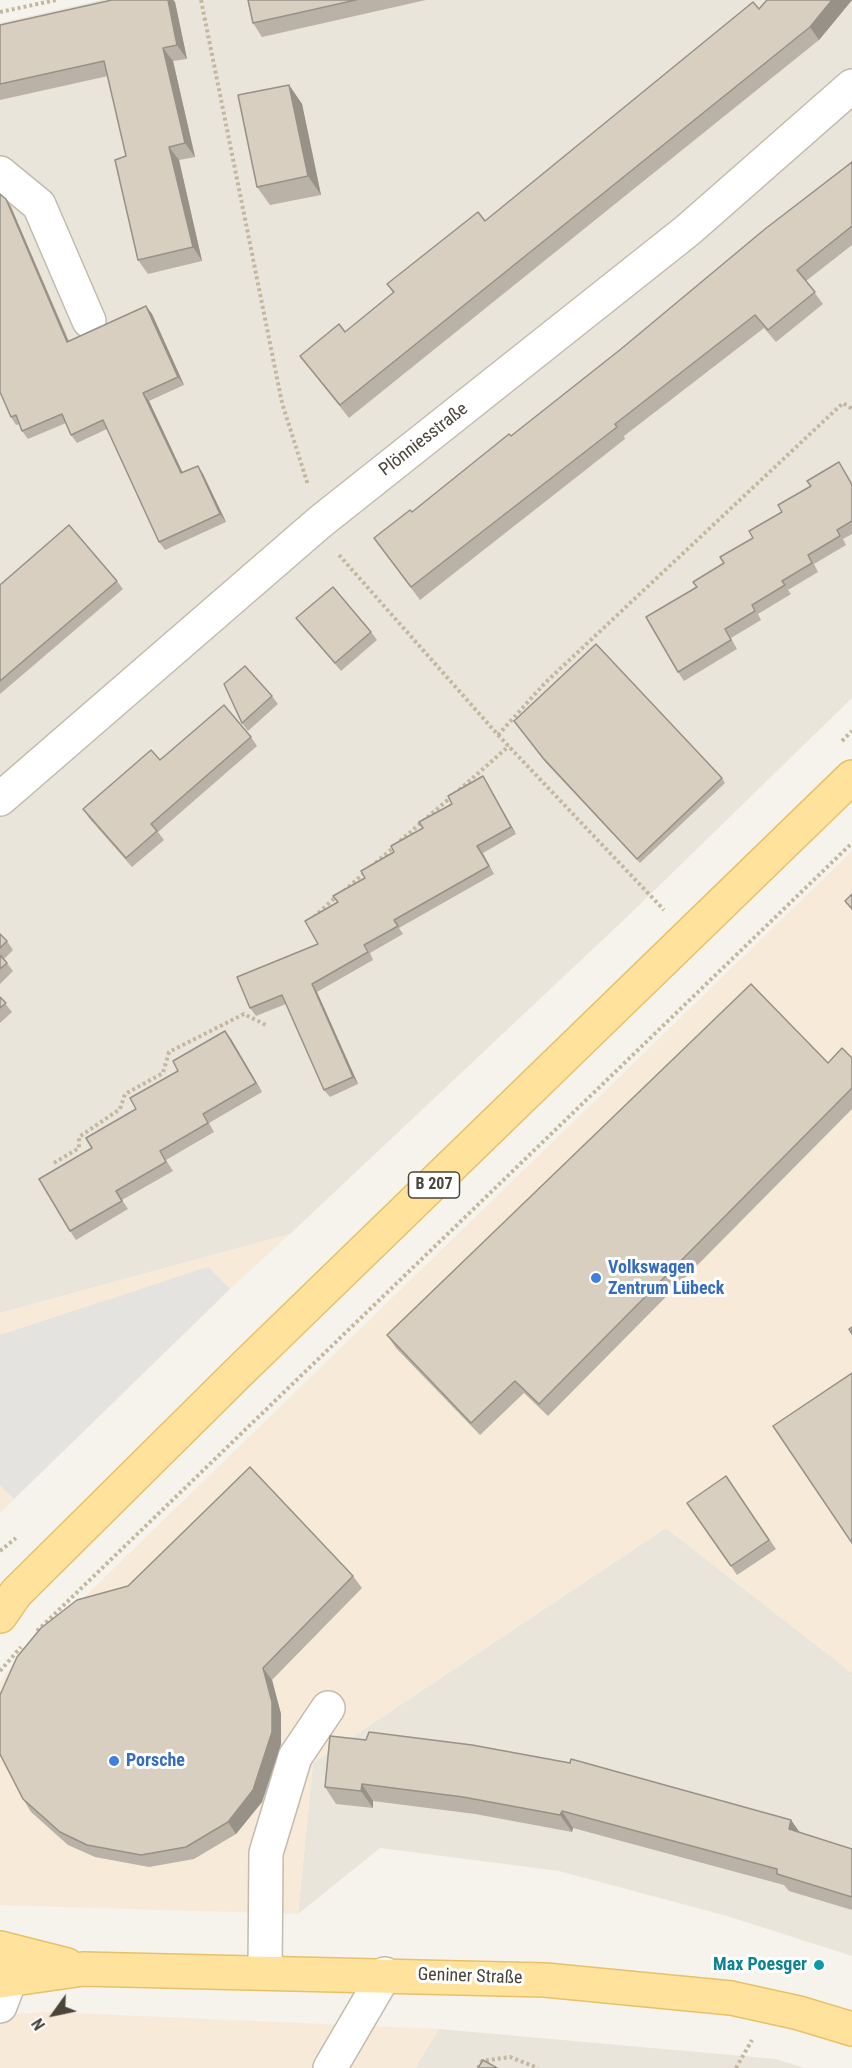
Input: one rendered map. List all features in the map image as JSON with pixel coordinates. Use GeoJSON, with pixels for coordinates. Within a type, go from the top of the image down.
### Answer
{"type":"FeatureCollection","features":[{"type":"Feature","properties":{"kind":"main road","name":"B 207"},"geometry":{"type":"LineString","coordinates":[[5,1604],[241,1370],[852,777]]}},
{"type":"Feature","properties":{"kind":"main road","name":"Geniner Straße"},"geometry":{"type":"LineString","coordinates":[[0,1948],[83,1969],[385,1974],[545,1980],[731,1998],[799,2013],[852,2029]]}},
{"type":"Feature","properties":{"kind":"main road","name":"Geniner Straße"},"geometry":{"type":"LineString","coordinates":[[3,1989],[83,1969]]}},
{"type":"Feature","properties":{"kind":"street","name":"Plönniesstraße"},"geometry":{"type":"LineString","coordinates":[[0,799],[320,522],[688,230],[852,86]]}},
{"type":"Feature","properties":{"kind":"street"},"geometry":{"type":"LineString","coordinates":[[0,173],[39,205],[89,321]]}},
{"type":"Feature","properties":{"kind":"street"},"geometry":{"type":"LineString","coordinates":[[265,1972],[266,1853],[295,1757],[328,1708]]}},
{"type":"Feature","properties":{"kind":"street"},"geometry":{"type":"LineString","coordinates":[[330,2068],[385,1974]]}},
{"type":"Feature","properties":{"kind":"path"},"geometry":{"type":"LineString","coordinates":[[0,12],[56,0]]}},
{"type":"Feature","properties":{"kind":"path"},"geometry":{"type":"LineString","coordinates":[[498,735],[554,675],[843,403],[852,409]]}},
{"type":"Feature","properties":{"kind":"path"},"geometry":{"type":"LineString","coordinates":[[314,917],[509,746]]}},
{"type":"Feature","properties":{"kind":"path"},"geometry":{"type":"LineString","coordinates":[[34,1633],[852,843]]}},
{"type":"Feature","properties":{"kind":"path"},"geometry":{"type":"LineString","coordinates":[[54,1163],[79,1148],[79,1137],[120,1109],[125,1094],[163,1073],[169,1052],[244,1014],[266,1025]]}},
{"type":"Feature","properties":{"kind":"path"},"geometry":{"type":"LineString","coordinates":[[0,1671],[26,1641]]}},
{"type":"Feature","properties":{"kind":"path"},"geometry":{"type":"LineString","coordinates":[[477,2068],[482,2061],[510,2057],[538,2068]]}},
{"type":"Feature","properties":{"kind":"shaded area"},"geometry":{"type":"Polygon","coordinates":[[[101,0],[852,0],[852,698],[629,915],[290,1234],[0,1313],[0,23],[101,0]]]}},
{"type":"Feature","properties":{"kind":"shaded area"},"geometry":{"type":"Polygon","coordinates":[[[852,851],[852,1673],[666,1528],[313,1763],[298,1914],[0,1905],[0,1682],[7,1672],[852,851]]]}},
{"type":"Feature","properties":{"kind":"shaded area"},"geometry":{"type":"Polygon","coordinates":[[[290,1234],[230,1289],[0,1513],[0,1313],[290,1234]]]}},
{"type":"Feature","properties":{"kind":"shaded area"},"geometry":{"type":"Polygon","coordinates":[[[208,1267],[230,1289],[14,1499],[0,1485],[0,1335],[208,1267]]]}},
{"type":"Feature","properties":{"kind":"shaded area"},"geometry":{"type":"Polygon","coordinates":[[[666,1528],[852,1673],[852,1956],[727,1916],[559,1871],[380,1848],[298,1914],[313,1763],[666,1528]]]}},
{"type":"Feature","properties":{"kind":"shaded area"},"geometry":{"type":"Polygon","coordinates":[[[47,2012],[439,2029],[415,2068],[0,2068],[0,2015],[47,2012]]]}},
{"type":"Feature","properties":{"kind":"shaded area"},"geometry":{"type":"Polygon","coordinates":[[[439,2029],[776,2059],[804,2068],[415,2068],[439,2029]]]}},
{"type":"Feature","properties":{"kind":"building"},"geometry":{"type":"Polygon","coordinates":[[[112,0],[168,0],[177,45],[163,48],[185,143],[169,147],[193,247],[138,260],[115,160],[126,156],[104,61],[0,84],[0,25],[112,0]]]}},
{"type":"Feature","properties":{"kind":"building"},"geometry":{"type":"Polygon","coordinates":[[[248,0],[356,0],[253,23],[248,0]]]}},
{"type":"Feature","properties":{"kind":"building"},"geometry":{"type":"Polygon","coordinates":[[[767,0],[832,0],[810,27],[340,405],[300,356],[339,324],[345,332],[394,292],[387,284],[478,212],[485,221],[753,2],[759,9],[767,0]]]}},
{"type":"Feature","properties":{"kind":"building"},"geometry":{"type":"Polygon","coordinates":[[[289,85],[308,176],[257,187],[238,95],[289,85]]]}},
{"type":"Feature","properties":{"kind":"building"},"geometry":{"type":"Polygon","coordinates":[[[852,162],[852,226],[797,270],[815,292],[768,330],[755,315],[615,424],[617,427],[411,587],[374,538],[410,510],[412,512],[509,434],[511,436],[621,349],[765,229],[852,162]]]}},
{"type":"Feature","properties":{"kind":"building"},"geometry":{"type":"Polygon","coordinates":[[[0,194],[6,199],[67,342],[146,306],[178,377],[143,393],[181,473],[198,466],[220,514],[159,542],[103,420],[71,435],[62,414],[22,431],[16,415],[11,417],[0,392],[0,194]]]}},
{"type":"Feature","properties":{"kind":"building"},"geometry":{"type":"Polygon","coordinates":[[[839,462],[852,485],[852,521],[837,530],[840,536],[808,555],[812,563],[782,581],[785,585],[752,605],[755,611],[725,629],[731,640],[678,672],[646,617],[697,587],[693,582],[724,563],[720,557],[753,538],[749,531],[782,512],[778,505],[811,486],[807,481],[839,462]]]}},
{"type":"Feature","properties":{"kind":"building"},"geometry":{"type":"Polygon","coordinates":[[[69,525],[117,581],[0,681],[0,585],[69,525]]]}},
{"type":"Feature","properties":{"kind":"building"},"geometry":{"type":"Polygon","coordinates":[[[333,587],[371,632],[335,663],[296,618],[333,587]]]}},
{"type":"Feature","properties":{"kind":"building"},"geometry":{"type":"Polygon","coordinates":[[[596,644],[722,778],[637,859],[543,758],[514,721],[596,644]]]}},
{"type":"Feature","properties":{"kind":"building"},"geometry":{"type":"Polygon","coordinates":[[[245,666],[272,696],[242,723],[224,684],[245,666]]]}},
{"type":"Feature","properties":{"kind":"building"},"geometry":{"type":"Polygon","coordinates":[[[224,705],[251,737],[151,824],[157,831],[126,858],[83,809],[151,750],[160,760],[224,705]]]}},
{"type":"Feature","properties":{"kind":"building"},"geometry":{"type":"Polygon","coordinates":[[[483,776],[511,827],[477,846],[489,866],[394,920],[398,926],[364,945],[368,952],[312,984],[353,1077],[324,1090],[282,995],[250,1008],[237,977],[318,944],[305,921],[338,902],[333,896],[365,878],[361,871],[394,852],[391,846],[423,828],[419,822],[452,804],[448,796],[483,776]]]}},
{"type":"Feature","properties":{"kind":"building"},"geometry":{"type":"Polygon","coordinates":[[[852,894],[852,909],[845,901],[852,894]]]}},
{"type":"Feature","properties":{"kind":"building"},"geometry":{"type":"Polygon","coordinates":[[[0,934],[7,941],[0,948],[0,934]]]}},
{"type":"Feature","properties":{"kind":"building"},"geometry":{"type":"Polygon","coordinates":[[[0,955],[7,963],[0,969],[0,955]]]}},
{"type":"Feature","properties":{"kind":"building"},"geometry":{"type":"Polygon","coordinates":[[[751,984],[828,1063],[842,1048],[852,1058],[852,1088],[539,1404],[515,1381],[471,1423],[387,1335],[751,984]]]}},
{"type":"Feature","properties":{"kind":"building"},"geometry":{"type":"Polygon","coordinates":[[[0,997],[6,1003],[0,1008],[0,997]]]}},
{"type":"Feature","properties":{"kind":"building"},"geometry":{"type":"Polygon","coordinates":[[[225,1031],[256,1083],[203,1114],[208,1123],[160,1151],[166,1162],[116,1191],[122,1201],[70,1231],[39,1179],[92,1148],[86,1138],[136,1109],[130,1098],[178,1071],[173,1061],[225,1031]]]}},
{"type":"Feature","properties":{"kind":"building"},"geometry":{"type":"Polygon","coordinates":[[[852,1373],[852,1543],[773,1426],[852,1373]]]}},
{"type":"Feature","properties":{"kind":"building"},"geometry":{"type":"Polygon","coordinates":[[[250,1467],[353,1576],[263,1668],[272,1702],[272,1732],[253,1790],[228,1822],[186,1847],[141,1855],[87,1845],[60,1832],[23,1799],[0,1754],[0,1695],[17,1657],[41,1628],[77,1600],[128,1586],[250,1467]]]}},
{"type":"Feature","properties":{"kind":"building"},"geometry":{"type":"Polygon","coordinates":[[[726,1476],[769,1540],[731,1566],[687,1503],[726,1476]]]}},
{"type":"Feature","properties":{"kind":"building"},"geometry":{"type":"Polygon","coordinates":[[[369,1732],[472,1745],[570,1763],[571,1759],[791,1820],[789,1829],[852,1849],[852,1897],[777,1874],[777,1869],[562,1811],[560,1815],[463,1797],[362,1784],[361,1791],[325,1787],[330,1736],[366,1740],[369,1732]]]}},
{"type":"Feature","properties":{"kind":"building"},"geometry":{"type":"Polygon","coordinates":[[[483,2060],[497,2068],[478,2068],[483,2060]]]}},
{"type":"Feature","properties":{"kind":"place","name":"Volkswagen Zentrum Lübeck"},"geometry":{"type":"Point","coordinates":[596,1278]}},
{"type":"Feature","properties":{"kind":"place","name":"Porsche"},"geometry":{"type":"Point","coordinates":[114,1761]}},
{"type":"Feature","properties":{"kind":"place","name":"Max Poesger"},"geometry":{"type":"Point","coordinates":[819,1965]}}]}
